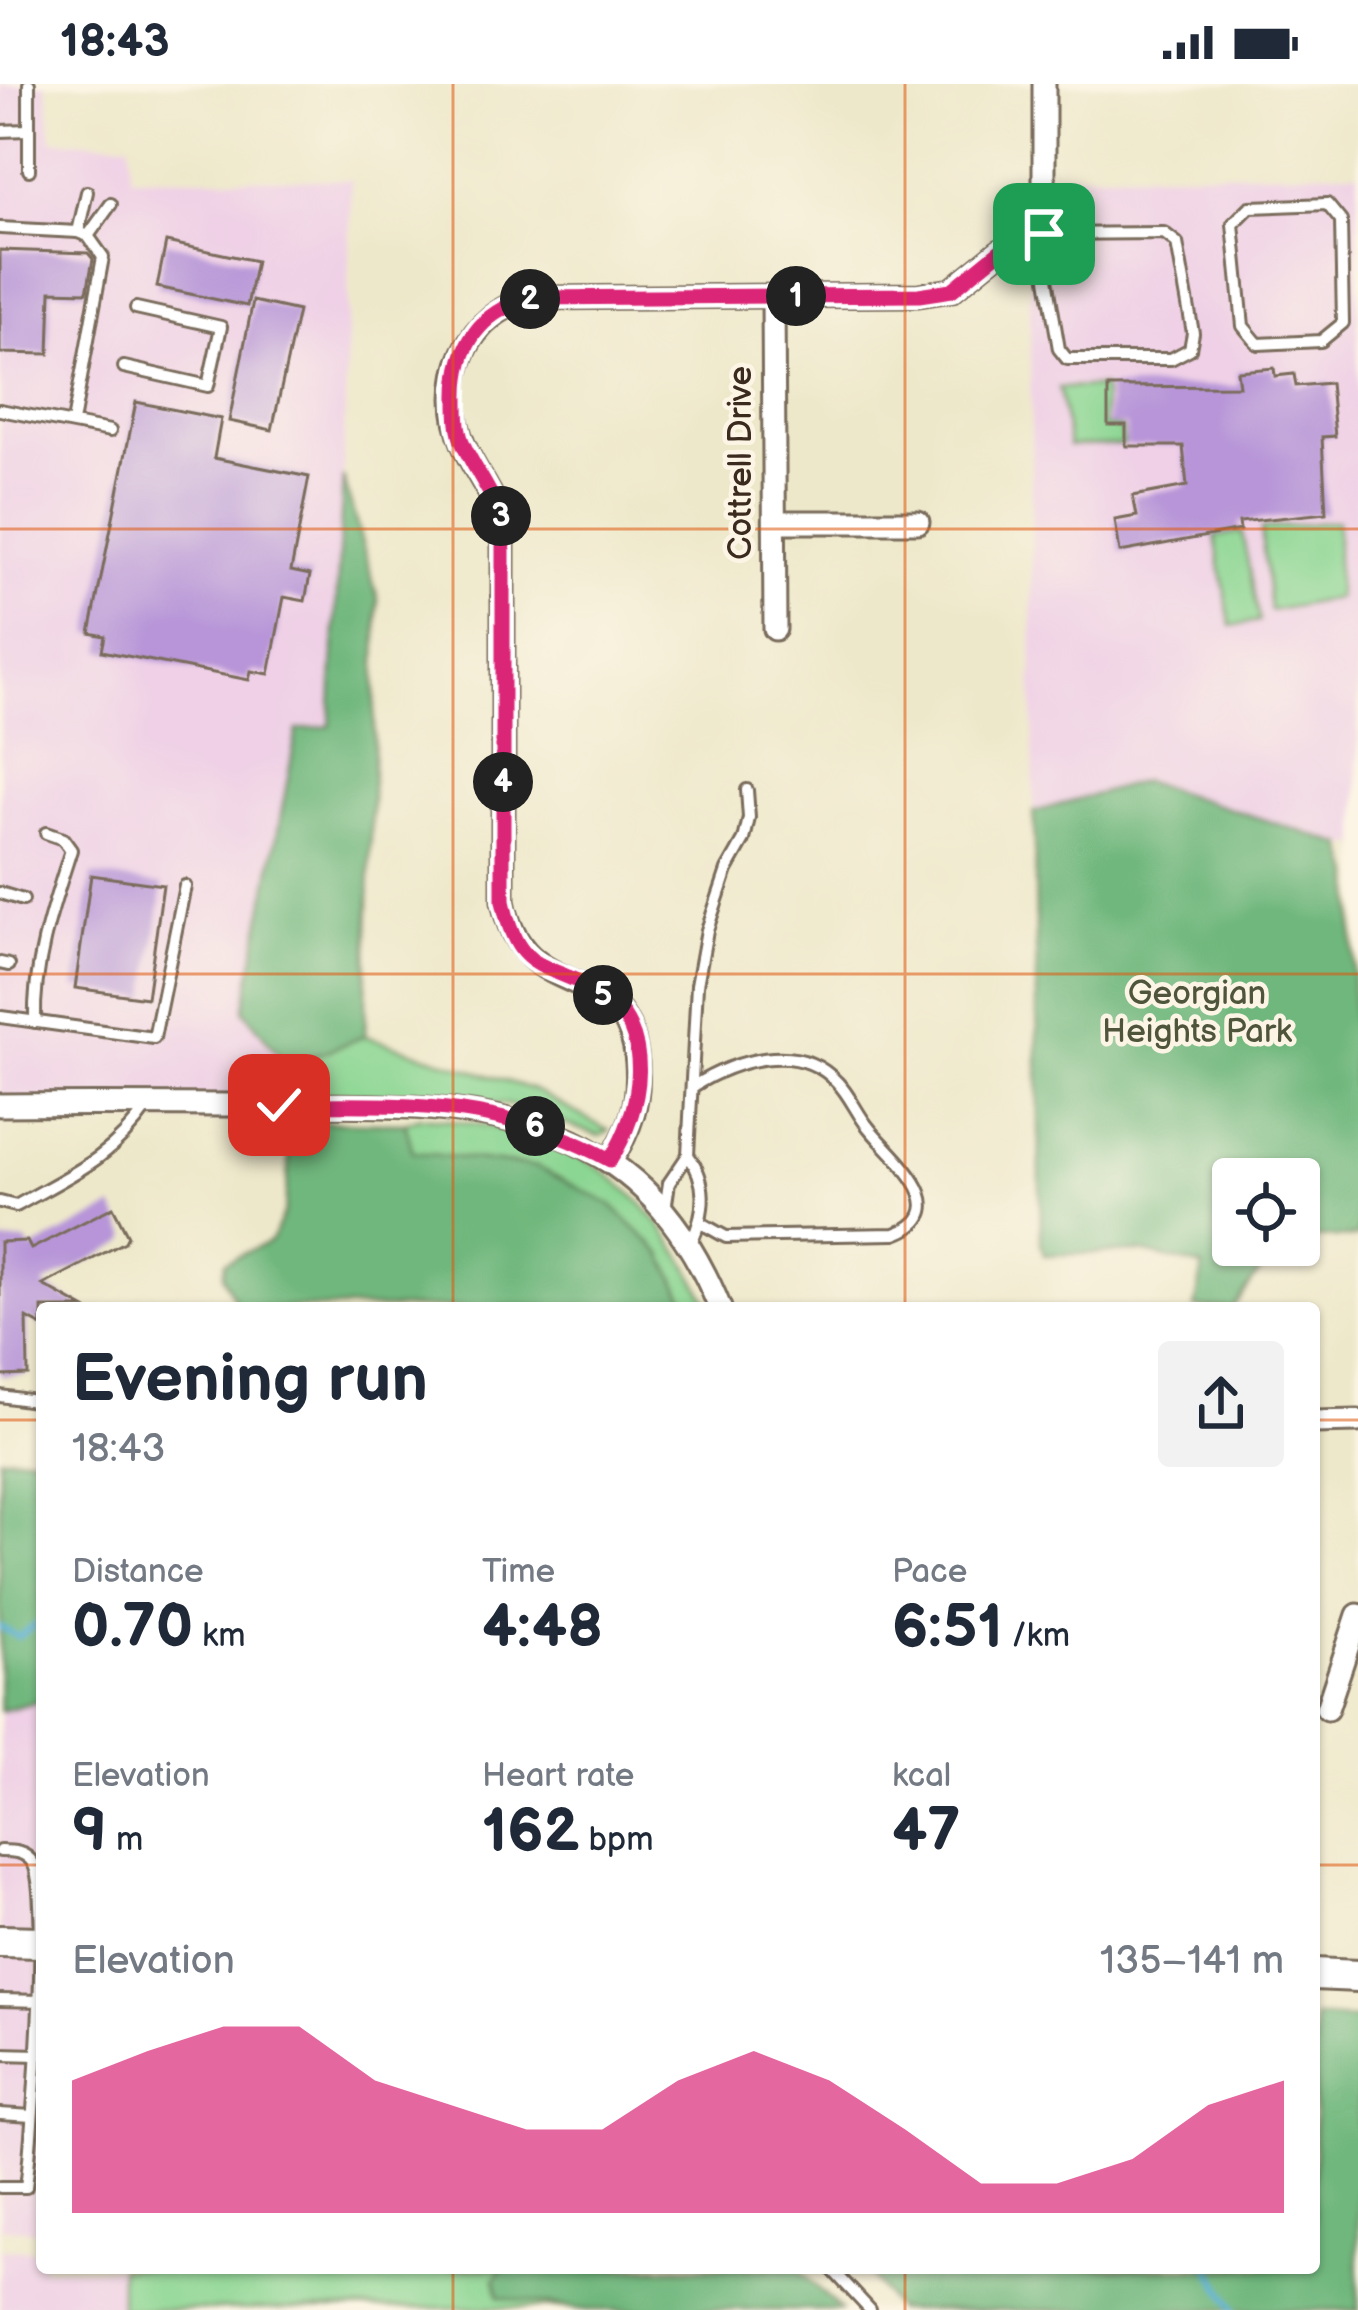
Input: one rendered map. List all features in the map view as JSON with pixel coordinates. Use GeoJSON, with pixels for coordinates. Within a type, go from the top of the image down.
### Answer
{"type":"FeatureCollection","features":[{"type":"Feature","properties":{"kind":"main road"},"geometry":{"type":"LineString","coordinates":[[0,1941],[36,1942]]}},
{"type":"Feature","properties":{"kind":"main road"},"geometry":{"type":"LineString","coordinates":[[1320,1974],[1358,1976]]}},
{"type":"Feature","properties":{"kind":"street"},"geometry":{"type":"LineString","coordinates":[[610,1160],[627,1135],[636,1109],[635,1045],[628,1024],[601,993],[544,970],[527,956],[515,940],[503,901],[503,532],[500,507],[461,441],[459,363],[480,323],[505,305],[535,298],[919,295],[952,290],[1000,251],[1044,234],[1044,84]]}},
{"type":"Feature","properties":{"kind":"street","name":"Cottrell Drive"},"geometry":{"type":"LineString","coordinates":[[773,296],[775,629]]}},
{"type":"Feature","properties":{"kind":"street"},"geometry":{"type":"LineString","coordinates":[[775,522],[918,522]]}},
{"type":"Feature","properties":{"kind":"street"},"geometry":{"type":"LineString","coordinates":[[0,1105],[447,1107],[542,1128],[610,1160],[664,1214],[689,1247],[717,1302]]}},
{"type":"Feature","properties":{"kind":"street"},"geometry":{"type":"LineString","coordinates":[[1320,1422],[1358,1421]]}},
{"type":"Feature","properties":{"kind":"street"},"geometry":{"type":"LineString","coordinates":[[1327,1709],[1358,1615]]}},
{"type":"Feature","properties":{"kind":"lane"},"geometry":{"type":"LineString","coordinates":[[29,84],[29,170]]}},
{"type":"Feature","properties":{"kind":"lane"},"geometry":{"type":"LineString","coordinates":[[0,131],[28,130]]}},
{"type":"Feature","properties":{"kind":"lane"},"geometry":{"type":"LineString","coordinates":[[83,234],[87,192]]}},
{"type":"Feature","properties":{"kind":"lane"},"geometry":{"type":"LineString","coordinates":[[83,234],[111,204]]}},
{"type":"Feature","properties":{"kind":"lane"},"geometry":{"type":"LineString","coordinates":[[1327,204],[1341,221],[1343,251],[1343,323],[1335,334],[1321,340],[1258,344],[1249,337],[1243,326],[1233,224],[1239,214],[1250,207],[1327,204]]}},
{"type":"Feature","properties":{"kind":"lane"},"geometry":{"type":"LineString","coordinates":[[0,228],[83,234],[103,257],[73,422]]}},
{"type":"Feature","properties":{"kind":"lane"},"geometry":{"type":"LineString","coordinates":[[1164,233],[1177,243],[1193,333],[1190,349],[1171,359],[1067,359],[1058,349],[1044,234],[1164,233]]}},
{"type":"Feature","properties":{"kind":"lane"},"geometry":{"type":"LineString","coordinates":[[1343,251],[1358,251]]}},
{"type":"Feature","properties":{"kind":"lane"},"geometry":{"type":"LineString","coordinates":[[124,367],[208,386],[221,327],[136,308]]}},
{"type":"Feature","properties":{"kind":"lane"},"geometry":{"type":"LineString","coordinates":[[0,410],[110,431]]}},
{"type":"Feature","properties":{"kind":"lane"},"geometry":{"type":"LineString","coordinates":[[664,1214],[669,1183],[688,1155],[702,952],[714,904],[745,840],[747,790]]}},
{"type":"Feature","properties":{"kind":"lane"},"geometry":{"type":"LineString","coordinates":[[34,1022],[34,993],[46,933],[71,850],[63,839],[46,833]]}},
{"type":"Feature","properties":{"kind":"lane"},"geometry":{"type":"LineString","coordinates":[[1,1017],[154,1038],[185,886]]}},
{"type":"Feature","properties":{"kind":"lane"},"geometry":{"type":"LineString","coordinates":[[0,893],[23,900]]}},
{"type":"Feature","properties":{"kind":"lane"},"geometry":{"type":"LineString","coordinates":[[692,1087],[718,1070],[779,1057],[823,1068],[916,1180],[922,1196],[921,1215],[912,1228],[895,1234],[726,1237],[701,1223]]}},
{"type":"Feature","properties":{"kind":"lane"},"geometry":{"type":"LineString","coordinates":[[0,1202],[16,1205],[100,1159],[125,1138],[148,1105]]}},
{"type":"Feature","properties":{"kind":"lane"},"geometry":{"type":"LineString","coordinates":[[688,1155],[698,1167],[704,1201],[701,1223],[689,1247]]}},
{"type":"Feature","properties":{"kind":"lane"},"geometry":{"type":"LineString","coordinates":[[0,1396],[36,1401]]}},
{"type":"Feature","properties":{"kind":"lane"},"geometry":{"type":"LineString","coordinates":[[0,1851],[19,1852],[32,1860],[36,1873]]}},
{"type":"Feature","properties":{"kind":"lane"},"geometry":{"type":"LineString","coordinates":[[0,2000],[36,2001]]}},
{"type":"Feature","properties":{"kind":"lane"},"geometry":{"type":"LineString","coordinates":[[0,2054],[36,2055]]}},
{"type":"Feature","properties":{"kind":"lane"},"geometry":{"type":"LineString","coordinates":[[0,2187],[26,2188],[36,2075]]}},
{"type":"Feature","properties":{"kind":"lane"},"geometry":{"type":"LineString","coordinates":[[0,2114],[32,2116]]}},
{"type":"Feature","properties":{"kind":"lane"},"geometry":{"type":"LineString","coordinates":[[837,2274],[870,2310]]}},
{"type":"Feature","properties":{"kind":"shaded area"},"geometry":{"type":"Polygon","coordinates":[[[0,84],[46,84],[52,140],[130,143],[131,177],[351,180],[330,727],[244,1010],[287,1066],[292,1122],[0,1117],[0,84]]]}},
{"type":"Feature","properties":{"kind":"shaded area"},"geometry":{"type":"Polygon","coordinates":[[[1358,172],[1358,845],[1034,848],[1029,174],[1358,172]]]}},
{"type":"Feature","properties":{"kind":"shaded area"},"geometry":{"type":"Polygon","coordinates":[[[36,1702],[36,2230],[0,2228],[0,1711],[36,1702]]]}},
{"type":"Feature","properties":{"kind":"shaded area"},"geometry":{"type":"Polygon","coordinates":[[[0,2249],[36,2250],[36,2274],[120,2274],[120,2310],[0,2310],[0,2249]]]}},
{"type":"Feature","properties":{"kind":"green space"},"geometry":{"type":"Polygon","coordinates":[[[1103,387],[1104,426],[1122,428],[1123,445],[1069,446],[1059,388],[1103,387]]]}},
{"type":"Feature","properties":{"kind":"green space"},"geometry":{"type":"Polygon","coordinates":[[[343,477],[378,599],[365,1036],[287,1066],[244,1010],[297,730],[330,726],[343,477]]]}},
{"type":"Feature","properties":{"kind":"green space"},"geometry":{"type":"Polygon","coordinates":[[[1337,521],[1337,598],[1270,611],[1261,529],[1337,521]]]}},
{"type":"Feature","properties":{"kind":"green space"},"geometry":{"type":"Polygon","coordinates":[[[1242,532],[1259,621],[1231,626],[1215,537],[1242,532]]]}},
{"type":"Feature","properties":{"kind":"green space","name":"Georgian Heights Park"},"geometry":{"type":"Polygon","coordinates":[[[1142,781],[1344,845],[1353,875],[1358,1237],[1320,1238],[1320,1158],[1212,1158],[1212,1266],[1264,1266],[1237,1302],[1196,1302],[1203,1267],[1142,1252],[1044,1255],[1034,812],[1142,781]]]}},
{"type":"Feature","properties":{"kind":"green space"},"geometry":{"type":"Polygon","coordinates":[[[365,1036],[534,1090],[609,1131],[600,1136],[509,1105],[448,1097],[290,1095],[287,1066],[365,1036]]]}},
{"type":"Feature","properties":{"kind":"green space"},"geometry":{"type":"Polygon","coordinates":[[[420,1117],[518,1133],[595,1166],[658,1222],[707,1302],[687,1302],[662,1254],[537,1167],[412,1152],[405,1123],[420,1117]]]}},
{"type":"Feature","properties":{"kind":"green space"},"geometry":{"type":"Polygon","coordinates":[[[292,1122],[405,1123],[413,1152],[537,1167],[610,1204],[662,1254],[687,1302],[235,1302],[223,1276],[225,1262],[271,1241],[285,1210],[292,1122]]]}},
{"type":"Feature","properties":{"kind":"green space"},"geometry":{"type":"Polygon","coordinates":[[[36,1456],[36,1702],[0,1711],[0,1457],[36,1456]]]}},
{"type":"Feature","properties":{"kind":"green space"},"geometry":{"type":"Polygon","coordinates":[[[1320,2017],[1358,2019],[1358,2310],[896,2310],[869,2274],[1320,2274],[1320,2017]]]}},
{"type":"Feature","properties":{"kind":"green space"},"geometry":{"type":"Polygon","coordinates":[[[120,2274],[499,2274],[495,2279],[500,2297],[587,2307],[120,2310],[120,2274]]]}},
{"type":"Feature","properties":{"kind":"green space"},"geometry":{"type":"Polygon","coordinates":[[[499,2274],[803,2274],[840,2310],[587,2310],[499,2297],[495,2279],[499,2274]]]}},
{"type":"Feature","properties":{"kind":"building"},"geometry":{"type":"Polygon","coordinates":[[[166,242],[256,261],[247,306],[157,287],[166,242]]]}},
{"type":"Feature","properties":{"kind":"building"},"geometry":{"type":"Polygon","coordinates":[[[0,250],[88,253],[93,259],[87,292],[51,291],[49,354],[0,353],[0,250]]]}},
{"type":"Feature","properties":{"kind":"building"},"geometry":{"type":"Polygon","coordinates":[[[253,301],[298,311],[272,430],[229,421],[253,301]]]}},
{"type":"Feature","properties":{"kind":"building"},"geometry":{"type":"Polygon","coordinates":[[[1274,368],[1275,376],[1294,374],[1296,386],[1330,383],[1335,436],[1322,437],[1326,513],[1239,522],[1240,530],[1120,552],[1115,520],[1137,516],[1133,496],[1187,486],[1183,446],[1126,446],[1126,425],[1108,425],[1108,387],[1239,386],[1237,371],[1274,368]]]}},
{"type":"Feature","properties":{"kind":"building"},"geometry":{"type":"Polygon","coordinates":[[[136,402],[221,419],[214,458],[309,477],[291,571],[310,575],[305,601],[284,597],[269,674],[251,671],[249,680],[102,651],[105,636],[90,633],[136,402]]]}},
{"type":"Feature","properties":{"kind":"building"},"geometry":{"type":"Polygon","coordinates":[[[91,875],[163,885],[147,998],[75,988],[91,875]]]}},
{"type":"Feature","properties":{"kind":"building"},"geometry":{"type":"Polygon","coordinates":[[[113,1207],[128,1236],[125,1242],[43,1285],[73,1302],[36,1302],[36,1323],[27,1318],[28,1375],[0,1376],[0,1242],[27,1241],[31,1249],[113,1207]]]}},
{"type":"Feature","properties":{"kind":"waterway"},"geometry":{"type":"LineString","coordinates":[[0,1627],[18,1637],[36,1625]]}},
{"type":"Feature","properties":{"kind":"waterway"},"geometry":{"type":"LineString","coordinates":[[1213,2274],[1234,2310]]}},
{"type":"Feature","properties":{"kind":"route"},"geometry":{"type":"LineString","coordinates":[[279,1105],[409,1105],[483,1112],[542,1128],[610,1160],[627,1135],[636,1109],[635,1045],[628,1024],[601,993],[544,970],[527,956],[515,940],[503,901],[503,532],[500,507],[461,441],[457,415],[459,363],[480,323],[505,305],[535,298],[919,295],[952,290],[1000,251],[1044,234]]}}]}
